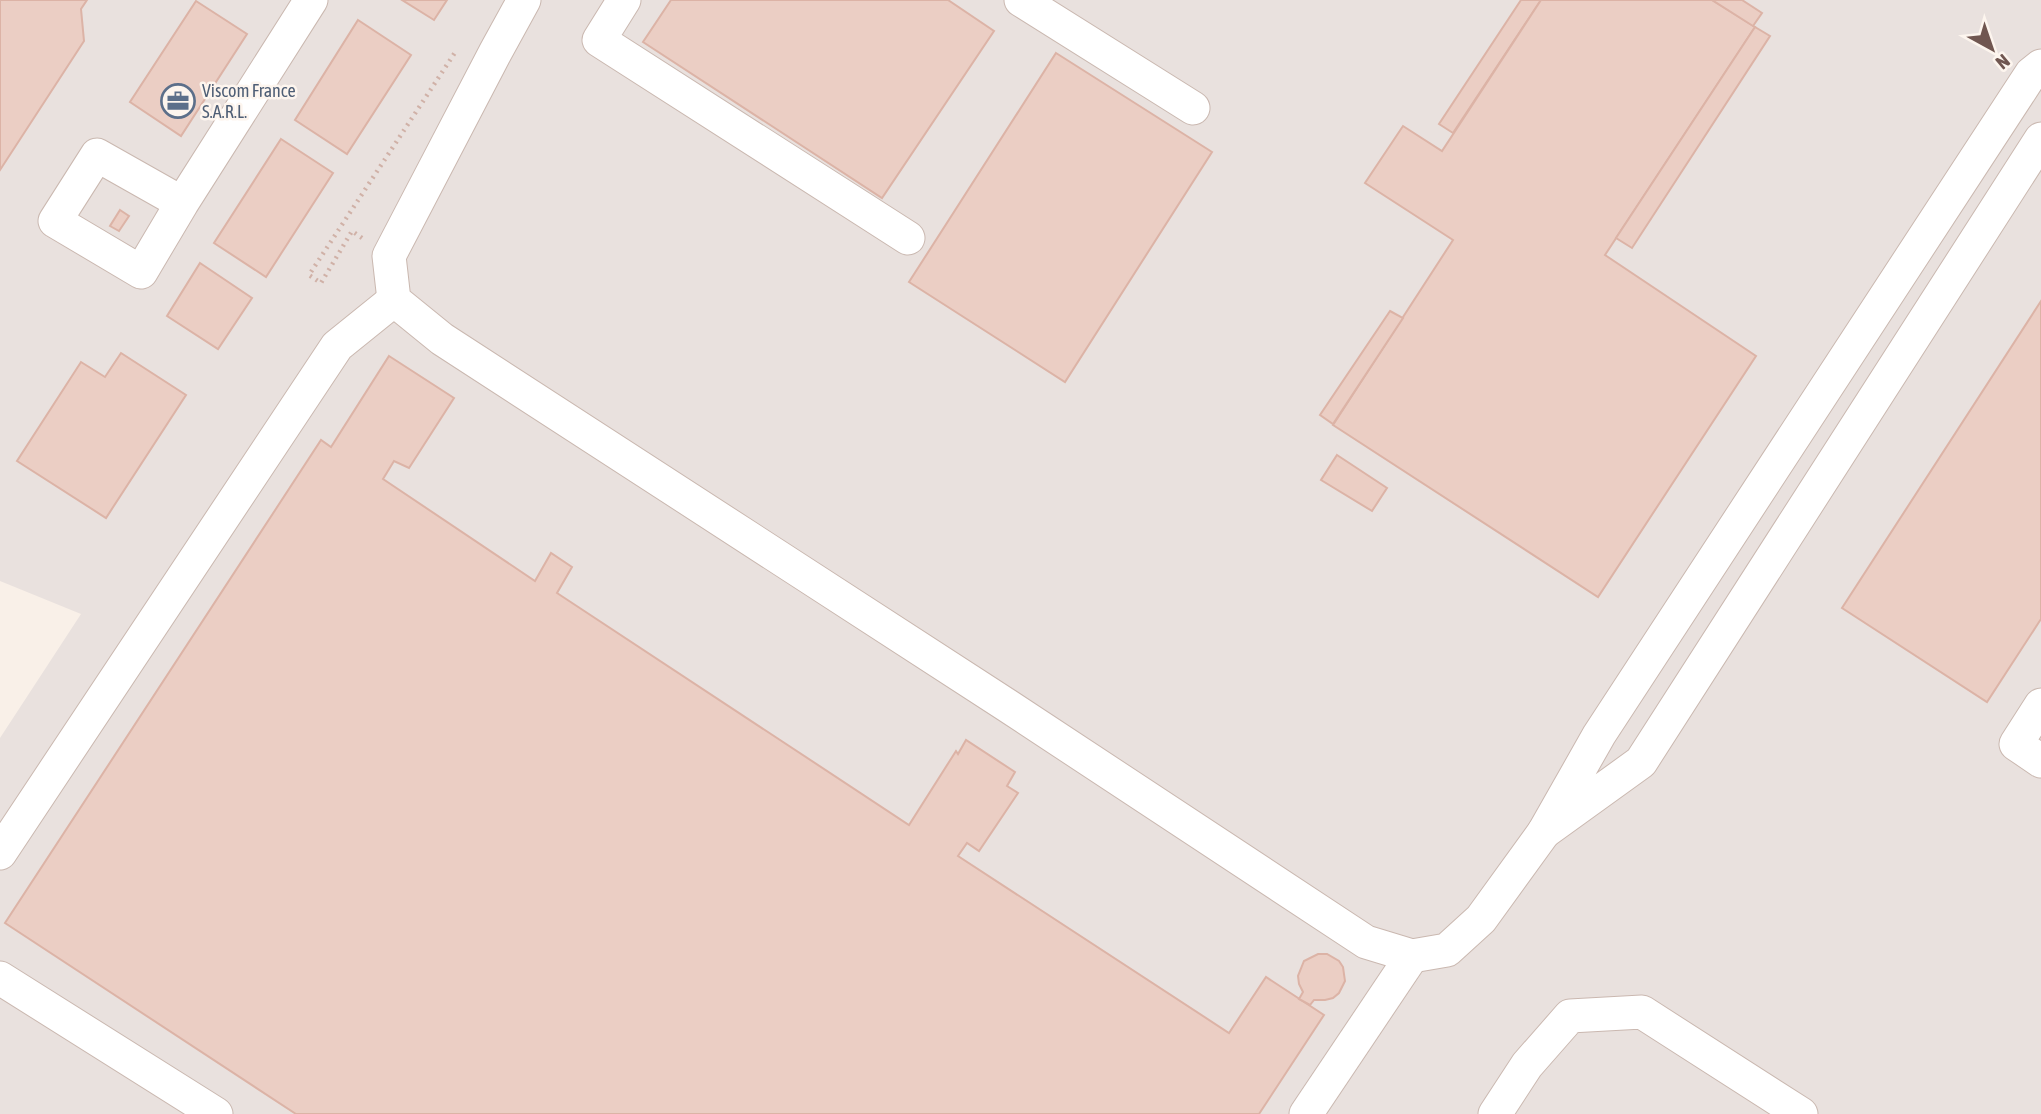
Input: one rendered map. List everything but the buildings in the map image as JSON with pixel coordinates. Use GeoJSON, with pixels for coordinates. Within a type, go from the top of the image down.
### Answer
{"type":"FeatureCollection","features":[{"type":"Feature","properties":{"kind":"street"},"geometry":{"type":"LineString","coordinates":[[182,203],[311,0]]}},
{"type":"Feature","properties":{"kind":"street"},"geometry":{"type":"LineString","coordinates":[[524,0],[389,256],[394,300],[442,338],[1366,942],[1412,956],[1447,950],[1481,919],[1544,832],[1599,735],[2023,85],[2041,66]]}},
{"type":"Feature","properties":{"kind":"street"},"geometry":{"type":"LineString","coordinates":[[624,0],[599,40],[908,238]]}},
{"type":"Feature","properties":{"kind":"street"},"geometry":{"type":"LineString","coordinates":[[1021,0],[1194,108]]}},
{"type":"Feature","properties":{"kind":"street"},"geometry":{"type":"LineString","coordinates":[[1544,832],[1641,762],[2041,139]]}},
{"type":"Feature","properties":{"kind":"street"},"geometry":{"type":"LineString","coordinates":[[0,853],[337,346],[394,300]]}},
{"type":"Feature","properties":{"kind":"street"},"geometry":{"type":"LineString","coordinates":[[2041,705],[2016,744],[2041,761]]}},
{"type":"Feature","properties":{"kind":"street"},"geometry":{"type":"LineString","coordinates":[[1306,1114],[1412,956]]}},
{"type":"Feature","properties":{"kind":"street"},"geometry":{"type":"LineString","coordinates":[[0,978],[216,1114]]}},
{"type":"Feature","properties":{"kind":"street"},"geometry":{"type":"LineString","coordinates":[[1495,1114],[1527,1065],[1570,1016],[1642,1012],[1801,1114]]}},
{"type":"Feature","properties":{"kind":"path"},"geometry":{"type":"LineString","coordinates":[[389,256],[352,231],[321,283],[309,275],[471,29],[496,51]]}},
{"type":"Feature","properties":{"kind":"shaded area"},"geometry":{"type":"Polygon","coordinates":[[[0,0],[2041,0],[2041,1114],[0,1114],[0,738],[81,614],[0,581],[0,0]]]}},
{"type":"Feature","properties":{"kind":"place","name":"Viscom France S.A.R.L."},"geometry":{"type":"Point","coordinates":[178,101]}}]}
